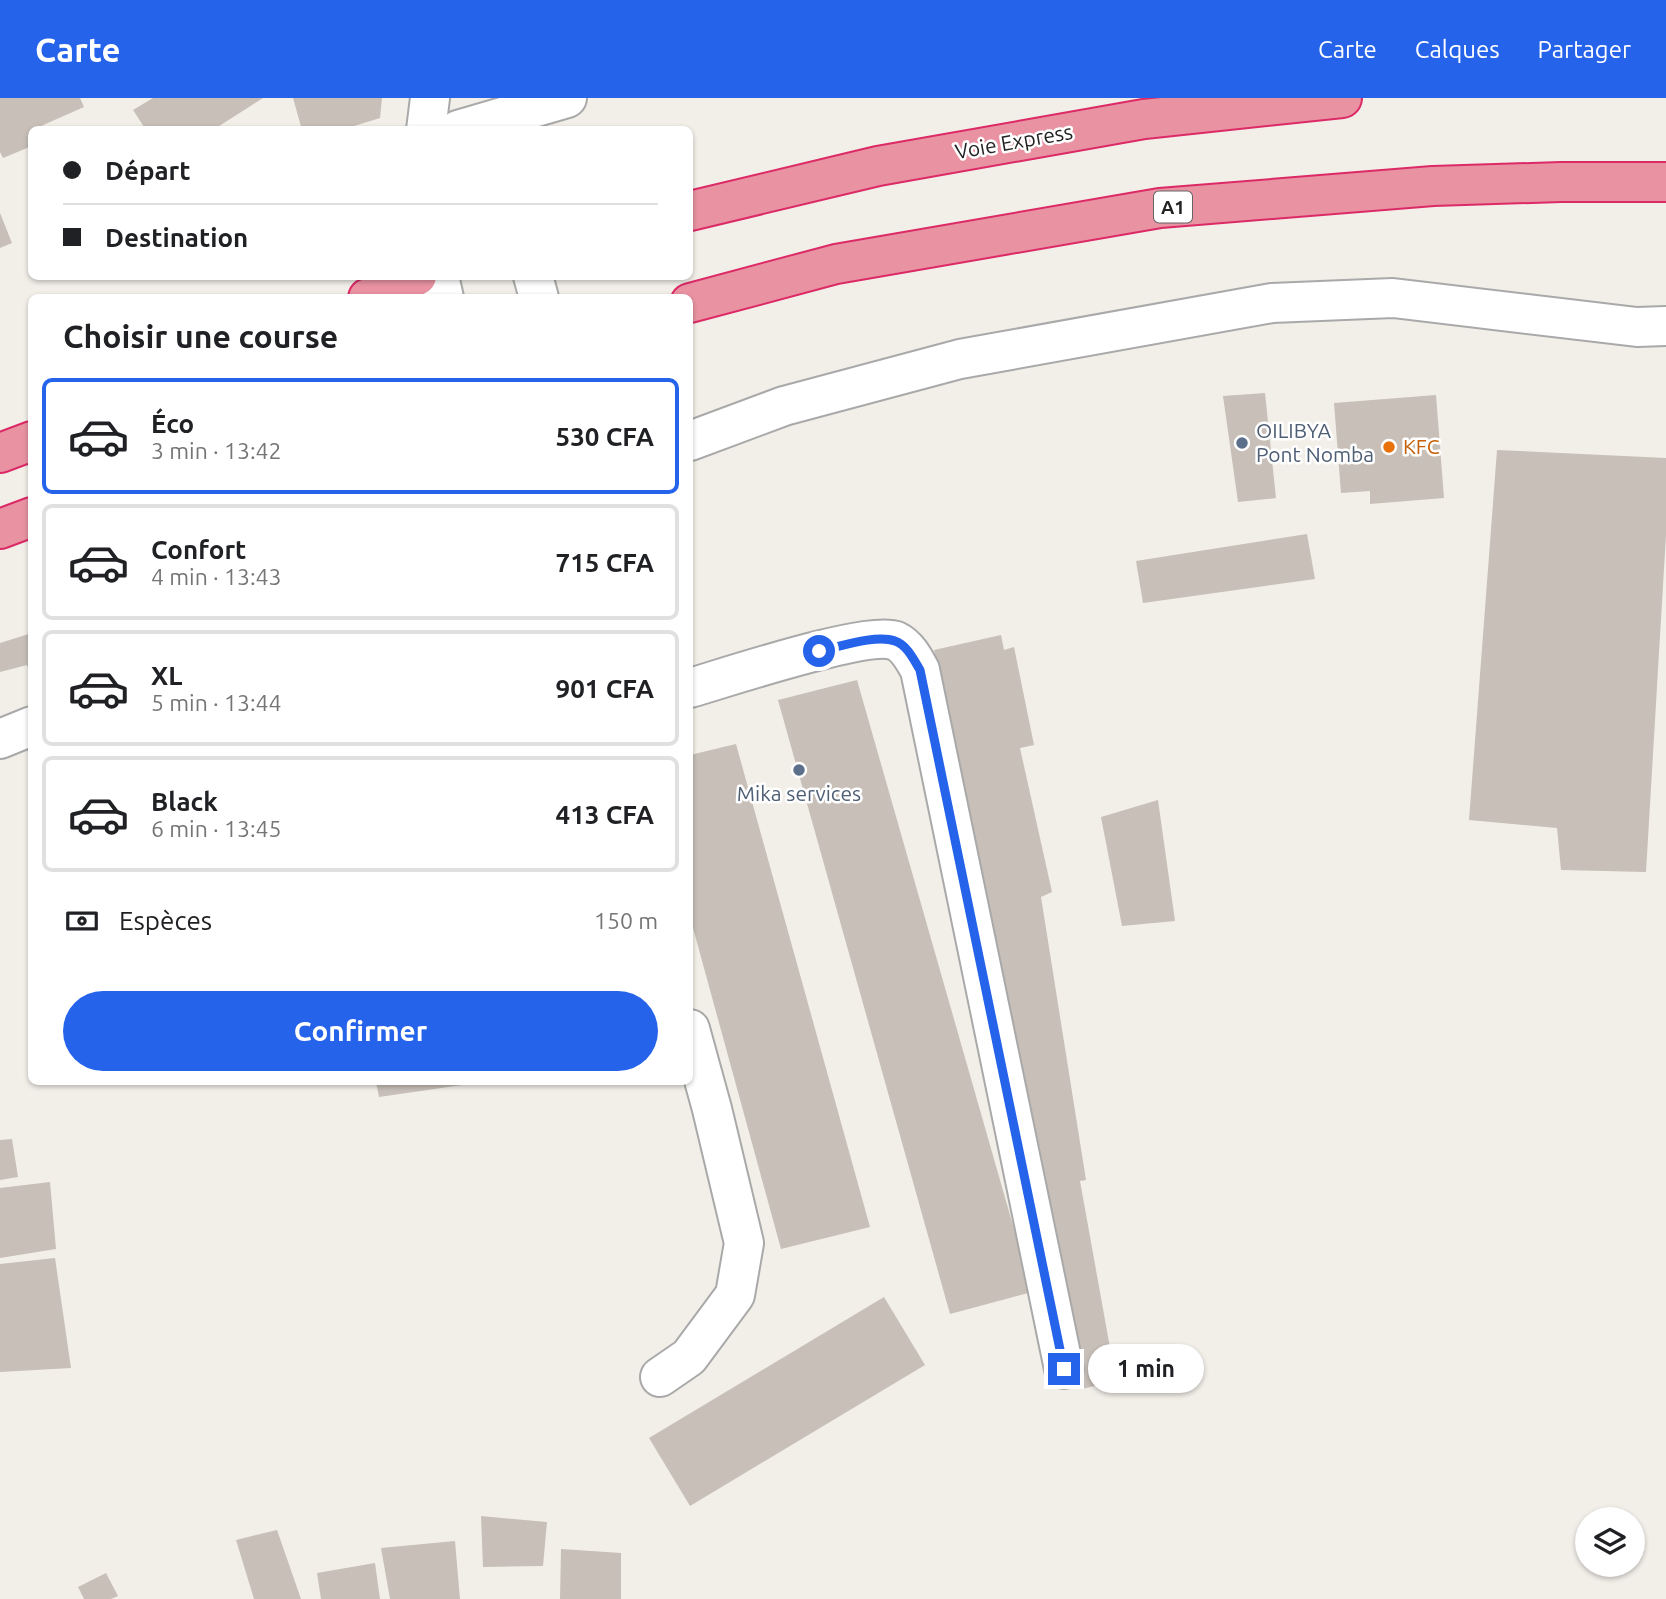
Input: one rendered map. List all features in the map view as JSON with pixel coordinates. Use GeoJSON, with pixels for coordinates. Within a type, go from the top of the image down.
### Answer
{"type":"FeatureCollection","features":[{"type":"Feature","properties":{"kind":"highway","name":"Voie Express"},"geometry":{"type":"LineString","coordinates":[[693,210],[878,166],[1143,119],[1342,98]]}},
{"type":"Feature","properties":{"kind":"highway","name":"A1"},"geometry":{"type":"LineString","coordinates":[[693,302],[836,264],[1160,208],[1433,186],[1666,182]]}},
{"type":"Feature","properties":{"kind":"highway"},"geometry":{"type":"LineString","coordinates":[[377,294],[408,280]]}},
{"type":"Feature","properties":{"kind":"highway"},"geometry":{"type":"LineString","coordinates":[[0,453],[28,442]]}},
{"type":"Feature","properties":{"kind":"highway"},"geometry":{"type":"LineString","coordinates":[[0,530],[28,519]]}},
{"type":"Feature","properties":{"kind":"street"},"geometry":{"type":"LineString","coordinates":[[426,126],[430,98]]}},
{"type":"Feature","properties":{"kind":"street"},"geometry":{"type":"LineString","coordinates":[[472,126],[568,98]]}},
{"type":"Feature","properties":{"kind":"street"},"geometry":{"type":"LineString","coordinates":[[693,440],[784,406],[960,359],[1272,303],[1393,298],[1637,327],[1666,326]]}},
{"type":"Feature","properties":{"kind":"street"},"geometry":{"type":"LineString","coordinates":[[693,687],[866,640],[895,641],[911,653],[920,670],[1064,1369]]}},
{"type":"Feature","properties":{"kind":"street"},"geometry":{"type":"LineString","coordinates":[[0,739],[28,728]]}},
{"type":"Feature","properties":{"kind":"street"},"geometry":{"type":"LineString","coordinates":[[660,1377],[689,1357],[735,1295],[744,1244],[693,1041]]}},
{"type":"Feature","properties":{"kind":"building"},"geometry":{"type":"Polygon","coordinates":[[[0,98],[80,98],[84,107],[41,126],[28,126],[28,148],[3,158],[0,152],[0,98]]]}},
{"type":"Feature","properties":{"kind":"building"},"geometry":{"type":"Polygon","coordinates":[[[153,98],[263,98],[219,126],[143,126],[133,110],[153,98]]]}},
{"type":"Feature","properties":{"kind":"building"},"geometry":{"type":"Polygon","coordinates":[[[293,98],[382,98],[380,118],[354,126],[301,126],[293,98]]]}},
{"type":"Feature","properties":{"kind":"building"},"geometry":{"type":"Polygon","coordinates":[[[0,213],[12,243],[0,248],[0,213]]]}},
{"type":"Feature","properties":{"kind":"building"},"geometry":{"type":"Polygon","coordinates":[[[1265,393],[1276,498],[1238,502],[1223,396],[1265,393]]]}},
{"type":"Feature","properties":{"kind":"building","name":"KFC"},"geometry":{"type":"Polygon","coordinates":[[[1436,395],[1444,498],[1370,504],[1370,491],[1341,493],[1334,403],[1436,395]]]}},
{"type":"Feature","properties":{"kind":"building"},"geometry":{"type":"Polygon","coordinates":[[[1497,450],[1666,458],[1666,535],[1646,872],[1561,870],[1557,828],[1469,820],[1497,450]]]}},
{"type":"Feature","properties":{"kind":"building"},"geometry":{"type":"Polygon","coordinates":[[[1307,534],[1315,579],[1143,603],[1136,561],[1307,534]]]}},
{"type":"Feature","properties":{"kind":"building"},"geometry":{"type":"Polygon","coordinates":[[[28,634],[28,667],[27,665],[0,672],[0,643],[28,634]]]}},
{"type":"Feature","properties":{"kind":"building"},"geometry":{"type":"Polygon","coordinates":[[[1001,635],[1004,650],[1014,647],[1034,745],[1020,748],[1052,892],[1041,897],[1086,1180],[1080,1181],[1116,1381],[1082,1389],[934,650],[1001,635]]]}},
{"type":"Feature","properties":{"kind":"building"},"geometry":{"type":"Polygon","coordinates":[[[857,680],[1032,1292],[950,1314],[778,700],[857,680]]]}},
{"type":"Feature","properties":{"kind":"building"},"geometry":{"type":"Polygon","coordinates":[[[736,744],[870,1227],[781,1249],[693,928],[693,754],[736,744]]]}},
{"type":"Feature","properties":{"kind":"building"},"geometry":{"type":"Polygon","coordinates":[[[1158,800],[1175,921],[1122,926],[1101,817],[1158,800]]]}},
{"type":"Feature","properties":{"kind":"building"},"geometry":{"type":"Polygon","coordinates":[[[377,1085],[462,1085],[379,1097],[377,1085]]]}},
{"type":"Feature","properties":{"kind":"building"},"geometry":{"type":"Polygon","coordinates":[[[12,1139],[18,1177],[0,1180],[0,1140],[12,1139]]]}},
{"type":"Feature","properties":{"kind":"building"},"geometry":{"type":"Polygon","coordinates":[[[50,1182],[56,1249],[0,1258],[0,1188],[50,1182]]]}},
{"type":"Feature","properties":{"kind":"building"},"geometry":{"type":"Polygon","coordinates":[[[55,1258],[71,1368],[0,1372],[0,1264],[55,1258]]]}},
{"type":"Feature","properties":{"kind":"building"},"geometry":{"type":"Polygon","coordinates":[[[884,1297],[925,1365],[690,1506],[649,1438],[884,1297]]]}},
{"type":"Feature","properties":{"kind":"building"},"geometry":{"type":"Polygon","coordinates":[[[481,1516],[547,1522],[543,1566],[483,1567],[481,1516]]]}},
{"type":"Feature","properties":{"kind":"building"},"geometry":{"type":"Polygon","coordinates":[[[277,1530],[301,1599],[254,1599],[236,1540],[277,1530]]]}},
{"type":"Feature","properties":{"kind":"building"},"geometry":{"type":"Polygon","coordinates":[[[455,1541],[460,1599],[390,1599],[381,1548],[455,1541]]]}},
{"type":"Feature","properties":{"kind":"building"},"geometry":{"type":"Polygon","coordinates":[[[561,1549],[621,1553],[621,1599],[560,1599],[561,1549]]]}},
{"type":"Feature","properties":{"kind":"building"},"geometry":{"type":"Polygon","coordinates":[[[375,1563],[380,1599],[321,1599],[317,1573],[375,1563]]]}},
{"type":"Feature","properties":{"kind":"building"},"geometry":{"type":"Polygon","coordinates":[[[106,1573],[118,1596],[111,1599],[84,1599],[78,1587],[106,1573]]]}},
{"type":"Feature","properties":{"kind":"place","name":"OILIBYA Pont Nomba"},"geometry":{"type":"Point","coordinates":[1242,443]}},
{"type":"Feature","properties":{"kind":"place","name":"KFC"},"geometry":{"type":"Point","coordinates":[1389,447]}},
{"type":"Feature","properties":{"kind":"place","name":"Mika services"},"geometry":{"type":"Point","coordinates":[799,770]}},
{"type":"Feature","properties":{"kind":"route"},"geometry":{"type":"LineString","coordinates":[[819,651],[866,640],[895,641],[911,653],[920,670],[1064,1369]]}}]}
